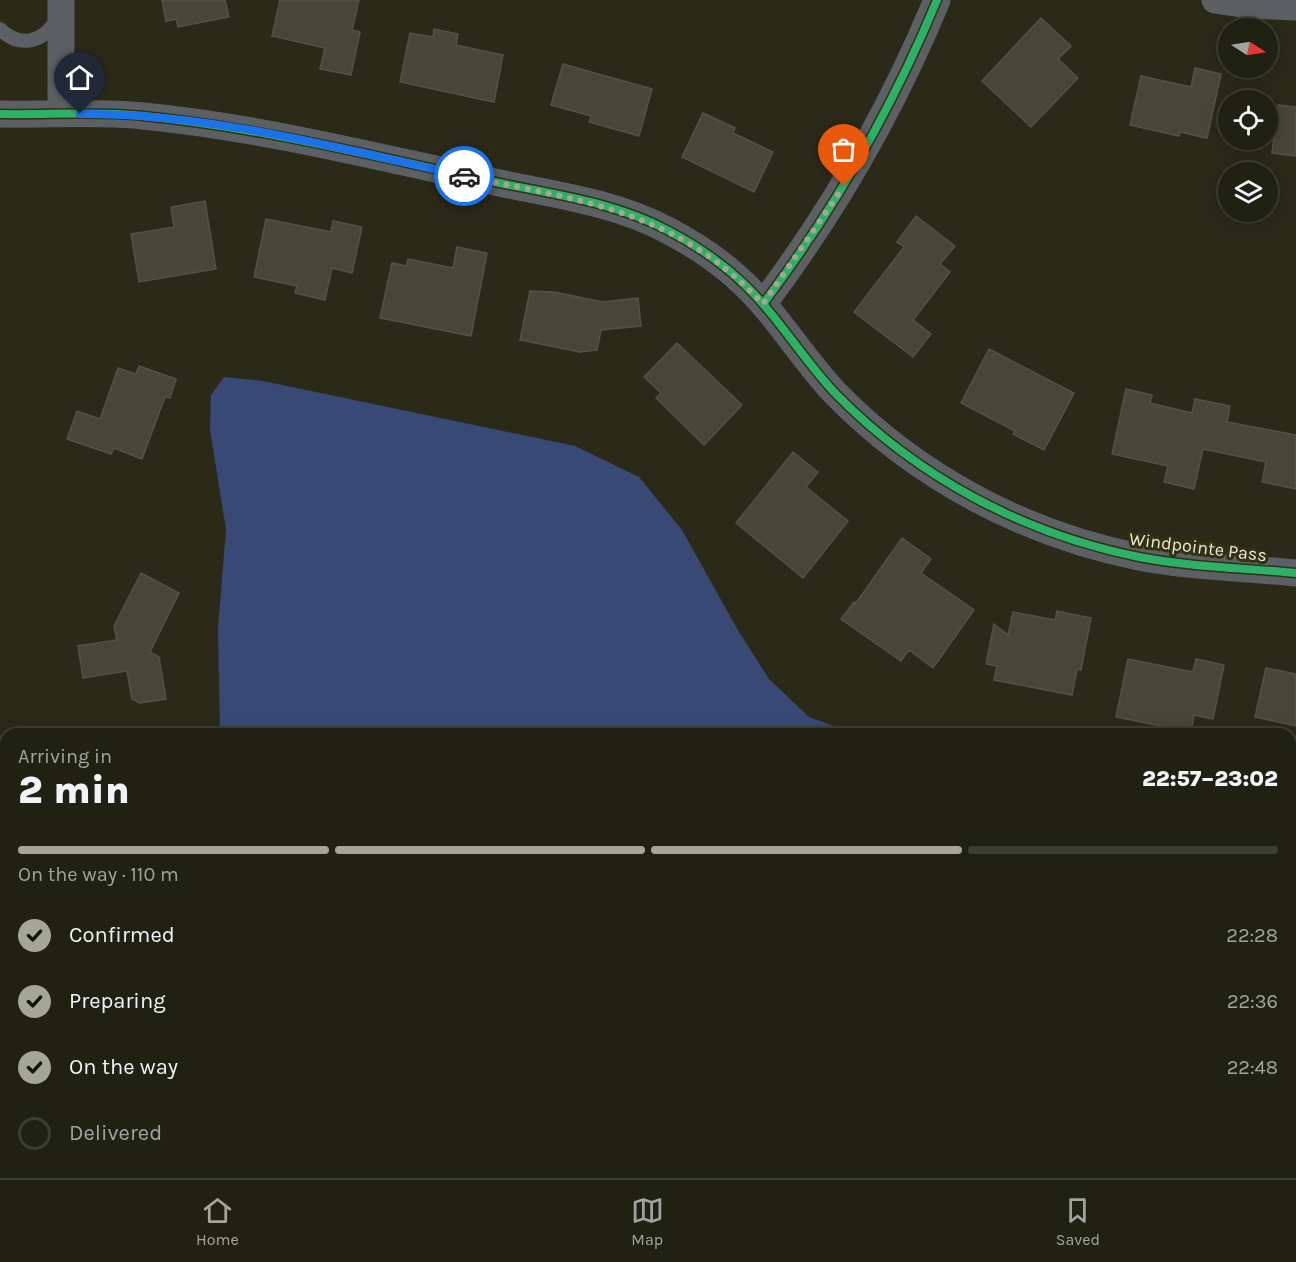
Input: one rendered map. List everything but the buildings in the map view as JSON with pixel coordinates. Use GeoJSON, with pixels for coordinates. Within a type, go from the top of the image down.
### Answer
{"type":"FeatureCollection","features":[{"type":"Feature","properties":{"kind":"street"},"geometry":{"type":"LineString","coordinates":[[763,304],[844,186],[876,131],[937,0]]}},
{"type":"Feature","properties":{"kind":"street"},"geometry":{"type":"LineString","coordinates":[[1215,0],[1248,5],[1296,7]]}},
{"type":"Feature","properties":{"kind":"street"},"geometry":{"type":"LineString","coordinates":[[61,5],[61,114]]}},
{"type":"Feature","properties":{"kind":"street","name":"Windpointe Pass"},"geometry":{"type":"LineString","coordinates":[[0,114],[138,115],[248,130],[598,206],[665,228],[730,271],[763,304],[831,388],[856,413],[919,464],[1006,515],[1075,541],[1142,557],[1296,573]]}},
{"type":"Feature","properties":{"kind":"lane"},"geometry":{"type":"LineString","coordinates":[[0,29],[12,39],[31,41],[42,37],[50,30],[61,5]]}},
{"type":"Feature","properties":{"kind":"water"},"geometry":{"type":"Polygon","coordinates":[[[224,377],[263,381],[575,446],[639,477],[682,530],[739,632],[769,679],[809,717],[839,728],[220,728],[218,629],[226,529],[210,430],[211,395],[224,377]]]}},
{"type":"Feature","properties":{"kind":"cycle path"},"geometry":{"type":"LineString","coordinates":[[763,304],[814,232],[860,158],[901,80],[937,0]]}},
{"type":"Feature","properties":{"kind":"cycle path"},"geometry":{"type":"LineString","coordinates":[[0,114],[90,113],[228,127],[552,193],[623,211],[677,235],[726,268],[756,296],[823,380],[867,423],[901,451],[937,476],[975,498],[1014,517],[1096,547],[1159,560],[1296,573]]}},
{"type":"Feature","properties":{"kind":"way so far"},"geometry":{"type":"LineString","coordinates":[[464,176],[608,208],[665,228],[730,271],[763,304],[790,268],[844,186]]}},
{"type":"Feature","properties":{"kind":"route"},"geometry":{"type":"LineString","coordinates":[[80,114],[138,115],[248,130],[464,176]]}}]}
